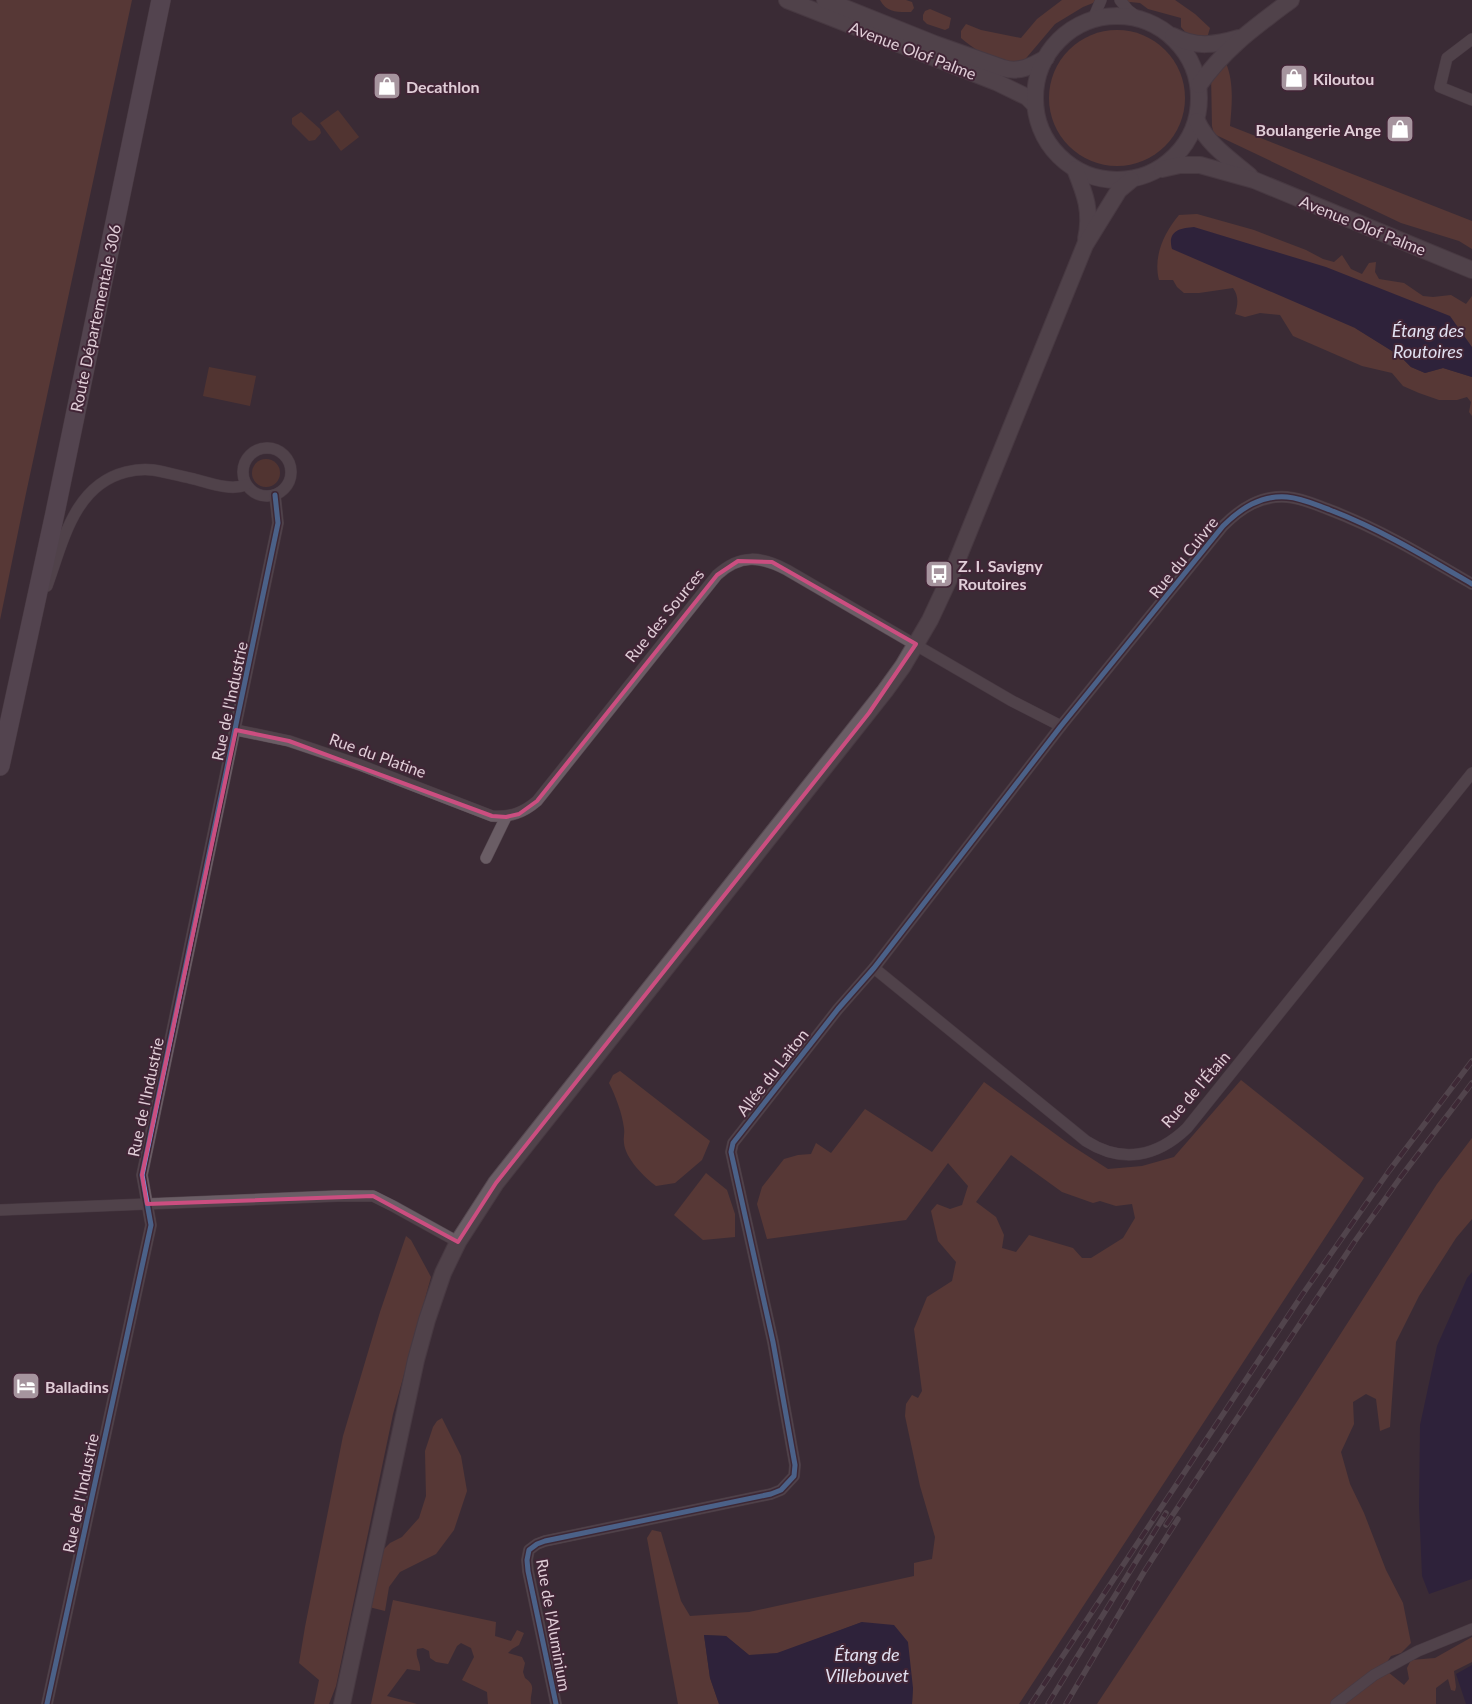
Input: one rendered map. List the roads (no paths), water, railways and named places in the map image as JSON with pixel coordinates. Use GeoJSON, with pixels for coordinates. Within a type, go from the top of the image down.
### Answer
{"type":"FeatureCollection","features":[{"type":"Feature","properties":{"kind":"main road","name":"Route Départementale 306"},"geometry":{"type":"LineString","coordinates":[[0,766],[161,0]]}},
{"type":"Feature","properties":{"kind":"street","name":"Avenue Olof Palme"},"geometry":{"type":"LineString","coordinates":[[787,0],[996,82],[1017,91],[1035,105]]}},
{"type":"Feature","properties":{"kind":"street","name":"Avenue Olof Palme"},"geometry":{"type":"LineString","coordinates":[[825,0],[935,44],[1003,68],[1021,70],[1046,58]]}},
{"type":"Feature","properties":{"kind":"street"},"geometry":{"type":"LineString","coordinates":[[1093,20],[1101,0]]}},
{"type":"Feature","properties":{"kind":"street"},"geometry":{"type":"LineString","coordinates":[[1120,0],[1128,10],[1140,19],[1182,40],[1206,46],[1217,45],[1241,37]]}},
{"type":"Feature","properties":{"kind":"street"},"geometry":{"type":"LineString","coordinates":[[1199,86],[1210,69],[1241,37],[1291,0]]}},
{"type":"Feature","properties":{"kind":"street"},"geometry":{"type":"LineString","coordinates":[[1140,19],[1116,16],[1081,24],[1052,47],[1046,58],[1037,81],[1035,105],[1039,124],[1048,142],[1060,157],[1075,169],[1102,179],[1130,180],[1158,170],[1171,161],[1191,136],[1197,120],[1200,103],[1199,86],[1195,70],[1188,55],[1178,42],[1165,31]]}},
{"type":"Feature","properties":{"kind":"street"},"geometry":{"type":"LineString","coordinates":[[1472,39],[1447,58],[1440,87],[1472,100]]}},
{"type":"Feature","properties":{"kind":"street","name":"Avenue Olof Palme"},"geometry":{"type":"LineString","coordinates":[[1197,120],[1201,131],[1212,145],[1254,180]]}},
{"type":"Feature","properties":{"kind":"street","name":"Avenue Olof Palme"},"geometry":{"type":"LineString","coordinates":[[1158,170],[1180,165],[1200,165],[1254,180],[1472,270]]}},
{"type":"Feature","properties":{"kind":"street"},"geometry":{"type":"LineString","coordinates":[[1075,169],[1088,209],[1088,229],[1085,245]]}},
{"type":"Feature","properties":{"kind":"street"},"geometry":{"type":"LineString","coordinates":[[342,1704],[416,1360],[434,1297],[458,1242],[496,1183],[869,713],[916,644],[952,573],[1085,245],[1119,190],[1130,180]]}},
{"type":"Feature","properties":{"kind":"street"},"geometry":{"type":"LineString","coordinates":[[269,447],[280,451],[288,458],[292,469],[290,480],[284,489],[275,495],[264,496],[254,493],[246,485],[243,475],[244,464],[249,455],[258,449],[269,447]]}},
{"type":"Feature","properties":{"kind":"street"},"geometry":{"type":"LineString","coordinates":[[28,636],[77,508],[89,493],[100,484],[116,475],[131,471],[151,470],[222,486],[239,487],[246,485]]}},
{"type":"Feature","properties":{"kind":"street","name":"Rue de l'Industrie"},"geometry":{"type":"LineString","coordinates":[[47,1704],[151,1225],[142,1175],[278,523],[275,495]]}},
{"type":"Feature","properties":{"kind":"street","name":"Rue du Cuivre"},"geometry":{"type":"LineString","coordinates":[[1061,726],[1224,526],[1241,510],[1257,501],[1287,497],[1304,500],[1323,507],[1401,543],[1472,584]]}},
{"type":"Feature","properties":{"kind":"street","name":"Rue des Sources"},"geometry":{"type":"LineString","coordinates":[[506,817],[519,814],[537,800],[717,575],[724,568],[738,561],[751,558],[772,562],[1012,701],[1061,726]]}},
{"type":"Feature","properties":{"kind":"street","name":"Allée du Laiton"},"geometry":{"type":"LineString","coordinates":[[529,1550],[545,1541],[771,1494],[789,1483],[794,1476],[795,1465],[774,1342],[731,1152],[733,1143],[838,1009],[874,968],[1061,726]]}},
{"type":"Feature","properties":{"kind":"street","name":"Rue du Platine"},"geometry":{"type":"LineString","coordinates":[[236,730],[289,741],[360,765],[492,816],[506,817]]}},
{"type":"Feature","properties":{"kind":"street","name":"Rue de l'Étain"},"geometry":{"type":"LineString","coordinates":[[874,968],[1086,1141],[1114,1153],[1136,1155],[1152,1152],[1166,1146],[1187,1128],[1472,773]]}},
{"type":"Feature","properties":{"kind":"street"},"geometry":{"type":"LineString","coordinates":[[486,858],[506,817]]}},
{"type":"Feature","properties":{"kind":"street"},"geometry":{"type":"LineString","coordinates":[[0,1210],[373,1196],[458,1242]]}},
{"type":"Feature","properties":{"kind":"street","name":"Rue de l'Aluminium"},"geometry":{"type":"LineString","coordinates":[[529,1550],[528,1570],[556,1704]]}},
{"type":"Feature","properties":{"kind":"street"},"geometry":{"type":"LineString","coordinates":[[1336,1704],[1374,1675],[1418,1651],[1472,1629]]}},
{"type":"Feature","properties":{"kind":"water","name":"Étang des Routoires"},"geometry":{"type":"Polygon","coordinates":[[[1194,227],[1326,267],[1450,316],[1472,347],[1472,377],[1443,368],[1425,373],[1411,367],[1400,356],[1355,328],[1172,249],[1171,238],[1173,234],[1184,228],[1194,227]]]}},
{"type":"Feature","properties":{"kind":"water"},"geometry":{"type":"Polygon","coordinates":[[[1472,1272],[1472,1579],[1429,1594],[1422,1576],[1419,1506],[1420,1425],[1437,1346],[1467,1278],[1472,1272]]]}},
{"type":"Feature","properties":{"kind":"water","name":"Étang de Villebouvet"},"geometry":{"type":"Polygon","coordinates":[[[862,1622],[894,1625],[908,1642],[913,1688],[912,1704],[719,1704],[710,1678],[704,1635],[726,1636],[749,1655],[777,1653],[862,1622]]]}},
{"type":"Feature","properties":{"kind":"water"},"geometry":{"type":"Polygon","coordinates":[[[1472,1665],[1472,1704],[1466,1704],[1456,1674],[1472,1665]]]}},
{"type":"Feature","properties":{"kind":"railway"},"geometry":{"type":"LineString","coordinates":[[1031,1704],[1302,1295],[1389,1171],[1472,1061]]}},
{"type":"Feature","properties":{"kind":"railway"},"geometry":{"type":"LineString","coordinates":[[1166,1525],[1355,1241],[1472,1083]]}},
{"type":"Feature","properties":{"kind":"railway"},"geometry":{"type":"LineString","coordinates":[[1048,1704],[1166,1513]]}},
{"type":"Feature","properties":{"kind":"railway"},"geometry":{"type":"LineString","coordinates":[[1066,1704],[1144,1572],[1178,1519]]}},
{"type":"Feature","properties":{"kind":"place","name":"Kiloutou"},"geometry":{"type":"Point","coordinates":[1294,78]}},
{"type":"Feature","properties":{"kind":"place","name":"Decathlon"},"geometry":{"type":"Point","coordinates":[387,86]}},
{"type":"Feature","properties":{"kind":"place","name":"Boulangerie Ange"},"geometry":{"type":"Point","coordinates":[1400,129]}},
{"type":"Feature","properties":{"kind":"place","name":"Z. I. Savigny Routoires"},"geometry":{"type":"Point","coordinates":[939,574]}},
{"type":"Feature","properties":{"kind":"place","name":"Balladins"},"geometry":{"type":"Point","coordinates":[26,1386]}}]}
